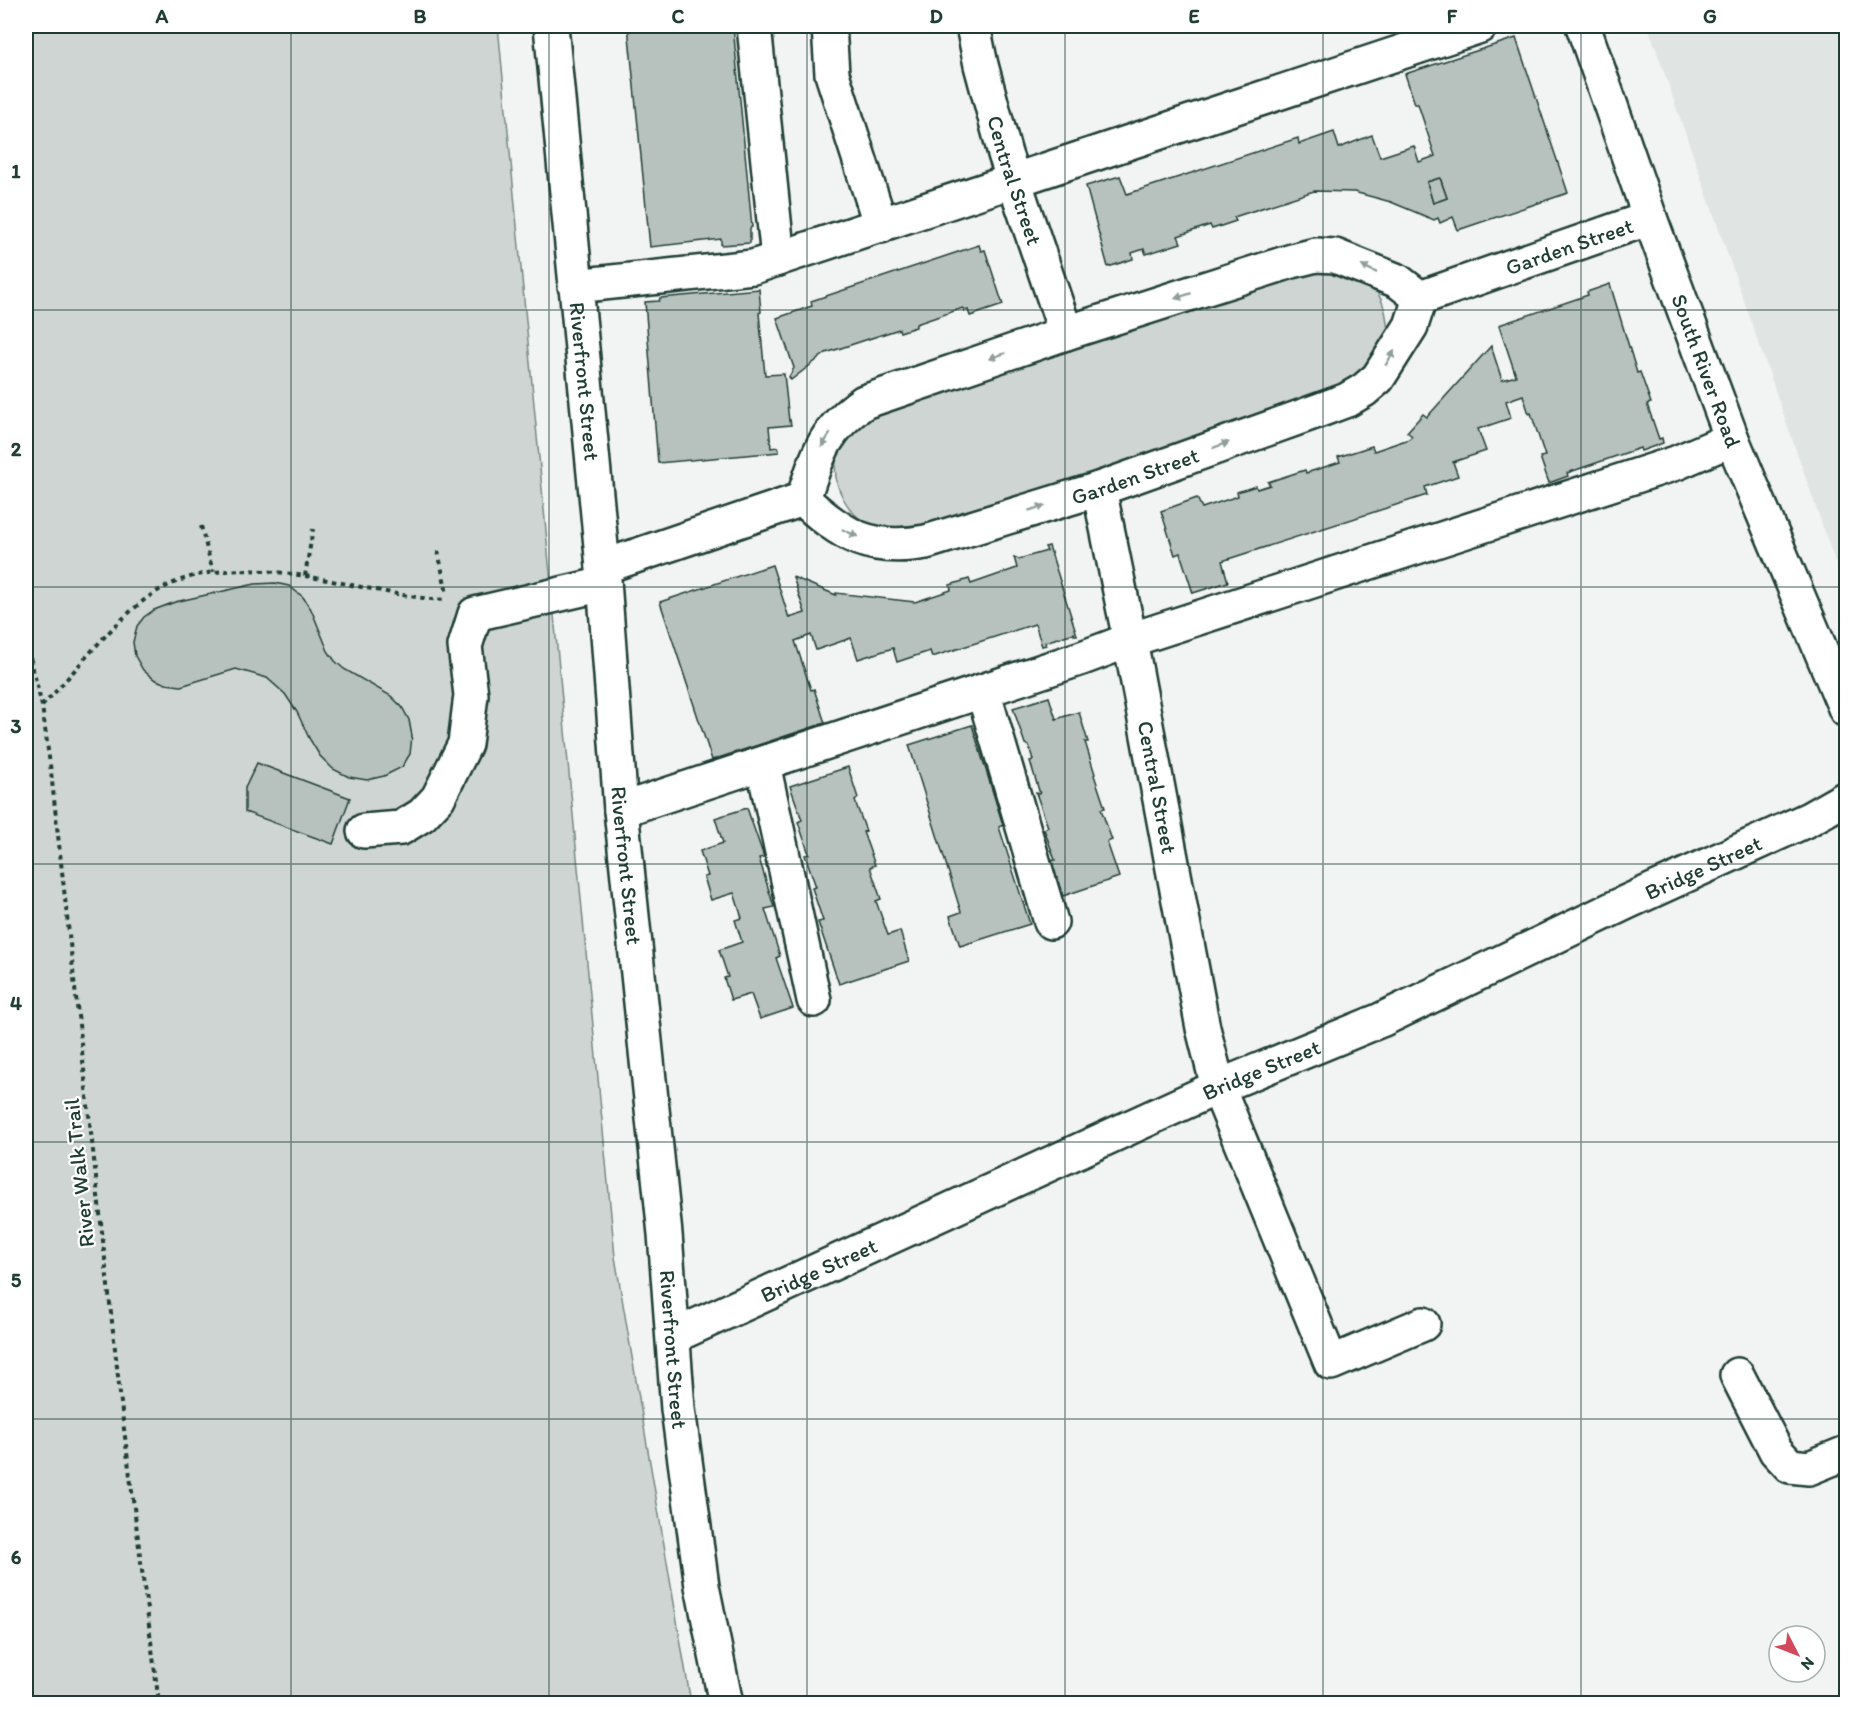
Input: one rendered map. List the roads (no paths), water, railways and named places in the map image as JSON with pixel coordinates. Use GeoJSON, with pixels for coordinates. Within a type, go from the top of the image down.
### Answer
{"type":"FeatureCollection","features":[{"type":"Feature","properties":{"kind":"street","name":"Riverfront Street"},"geometry":{"type":"LineString","coordinates":[[551,26],[604,576],[621,810],[665,1234],[678,1409],[711,1639],[726,1704]]}},
{"type":"Feature","properties":{"kind":"street"},"geometry":{"type":"LineString","coordinates":[[754,26],[778,259]]}},
{"type":"Feature","properties":{"kind":"street"},"geometry":{"type":"LineString","coordinates":[[829,26],[832,74],[881,225]]}},
{"type":"Feature","properties":{"kind":"street","name":"Central Street"},"geometry":{"type":"LineString","coordinates":[[973,26],[981,65],[1014,181],[1066,333]]}},
{"type":"Feature","properties":{"kind":"street"},"geometry":{"type":"LineString","coordinates":[[575,286],[753,267],[1480,26]]}},
{"type":"Feature","properties":{"kind":"street","name":"South River Road"},"geometry":{"type":"LineString","coordinates":[[1583,26],[1650,218],[1732,440],[1846,710]]}},
{"type":"Feature","properties":{"kind":"street","name":"Garden Street"},"geometry":{"type":"LineString","coordinates":[[803,499],[829,523],[847,533],[881,545],[905,546],[926,542],[1099,489],[1347,400],[1364,390],[1378,378],[1411,326],[1420,298],[1650,218]]}},
{"type":"Feature","properties":{"kind":"street"},"geometry":{"type":"LineString","coordinates":[[364,831],[401,828],[422,815],[438,798],[465,744],[471,695],[465,646],[475,614],[604,576],[803,499],[818,453],[846,415],[864,402],[1066,333],[1316,255],[1335,256],[1354,262],[1398,281],[1420,298]]}},
{"type":"Feature","properties":{"kind":"street"},"geometry":{"type":"LineString","coordinates":[[621,810],[983,691],[1130,640],[1676,463],[1732,440]]}},
{"type":"Feature","properties":{"kind":"street","name":"Central Street"},"geometry":{"type":"LineString","coordinates":[[1099,489],[1130,640],[1203,1028],[1218,1088],[1331,1363],[1423,1324]]}},
{"type":"Feature","properties":{"kind":"street"},"geometry":{"type":"LineString","coordinates":[[983,691],[1051,922]]}},
{"type":"Feature","properties":{"kind":"street"},"geometry":{"type":"LineString","coordinates":[[763,764],[814,1000]]}},
{"type":"Feature","properties":{"kind":"street","name":"Bridge Street"},"geometry":{"type":"LineString","coordinates":[[674,1336],[1218,1088],[1381,1020],[1627,902],[1809,819],[1846,798]]}},
{"type":"Feature","properties":{"kind":"street"},"geometry":{"type":"LineString","coordinates":[[1737,1375],[1776,1451],[1790,1466],[1809,1468],[1846,1453]]}}]}
